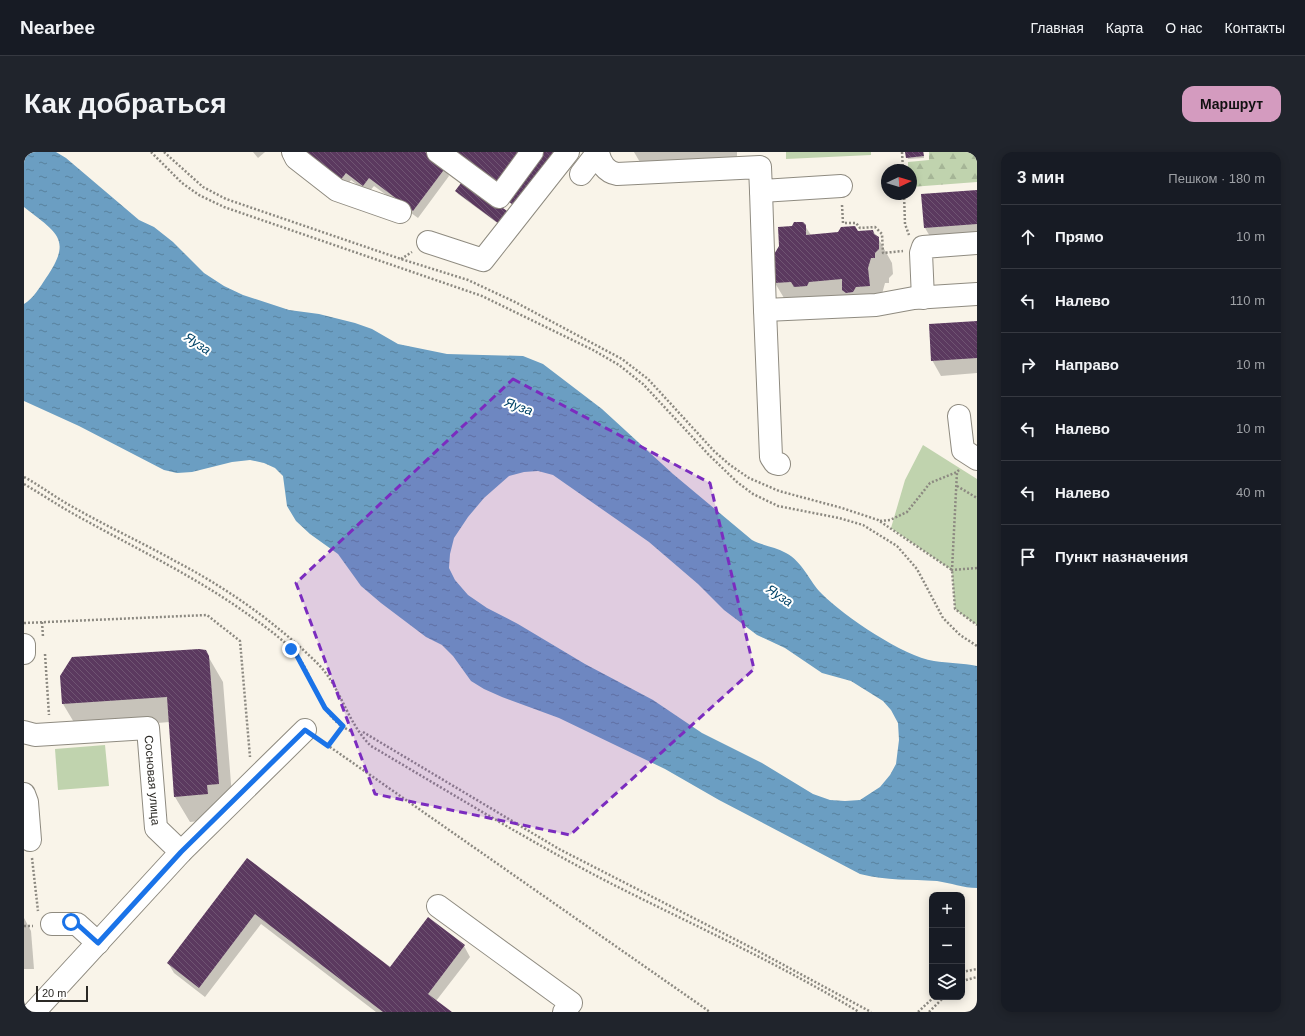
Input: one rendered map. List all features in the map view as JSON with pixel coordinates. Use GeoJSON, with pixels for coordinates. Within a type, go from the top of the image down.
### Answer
{"type":"FeatureCollection","features":[{"type":"Feature","properties":{"kind":"street"},"geometry":{"type":"LineString","coordinates":[[294,152],[296,158],[337,190],[400,212]]}},
{"type":"Feature","properties":{"kind":"street"},"geometry":{"type":"LineString","coordinates":[[438,152],[499,197],[532,152]]}},
{"type":"Feature","properties":{"kind":"street"},"geometry":{"type":"LineString","coordinates":[[428,242],[483,260],[568,152]]}},
{"type":"Feature","properties":{"kind":"street"},"geometry":{"type":"LineString","coordinates":[[581,174],[598,152],[605,168],[617,174],[760,159],[771,457],[775,464],[779,464]]}},
{"type":"Feature","properties":{"kind":"street"},"geometry":{"type":"LineString","coordinates":[[761,191],[841,186]]}},
{"type":"Feature","properties":{"kind":"street"},"geometry":{"type":"LineString","coordinates":[[923,298],[918,250],[926,246],[977,243]]}},
{"type":"Feature","properties":{"kind":"street"},"geometry":{"type":"LineString","coordinates":[[766,310],[876,305],[923,298],[977,294]]}},
{"type":"Feature","properties":{"kind":"street"},"geometry":{"type":"LineString","coordinates":[[959,416],[963,450],[973,456]]}},
{"type":"Feature","properties":{"kind":"street"},"geometry":{"type":"LineString","coordinates":[[34,645],[34,652]]}},
{"type":"Feature","properties":{"kind":"street","name":"Сосновая улица"},"geometry":{"type":"LineString","coordinates":[[24,732],[35,735],[148,728],[150,732],[156,828],[181,852]]}},
{"type":"Feature","properties":{"kind":"street"},"geometry":{"type":"LineString","coordinates":[[34,1012],[181,852],[305,730]]}},
{"type":"Feature","properties":{"kind":"street"},"geometry":{"type":"LineString","coordinates":[[24,794],[30,840]]}},
{"type":"Feature","properties":{"kind":"street"},"geometry":{"type":"LineString","coordinates":[[438,906],[572,1009]]}},
{"type":"Feature","properties":{"kind":"street"},"geometry":{"type":"LineString","coordinates":[[45,920],[77,924],[98,943]]}},
{"type":"Feature","properties":{"kind":"path"},"geometry":{"type":"LineString","coordinates":[[151,152],[182,183],[199,195],[224,207],[482,296],[593,350],[619,365],[643,384],[709,455],[737,482],[753,494],[778,506],[839,518],[863,525],[897,546],[917,569],[943,618],[960,635],[977,646]]}},
{"type":"Feature","properties":{"kind":"path"},"geometry":{"type":"LineString","coordinates":[[164,152],[202,187],[226,199],[400,259],[468,280],[522,305],[622,359],[648,379],[714,451],[730,465],[749,478],[779,492],[842,508],[879,521],[952,570],[977,568]]}},
{"type":"Feature","properties":{"kind":"path"},"geometry":{"type":"LineString","coordinates":[[902,152],[903,164]]}},
{"type":"Feature","properties":{"kind":"path"},"geometry":{"type":"LineString","coordinates":[[841,186],[843,224],[856,223],[860,228],[875,227],[882,234],[883,253],[918,250],[905,224],[904,200]]}},
{"type":"Feature","properties":{"kind":"path"},"geometry":{"type":"LineString","coordinates":[[879,521],[890,520],[907,512],[930,483],[957,472],[973,456]]}},
{"type":"Feature","properties":{"kind":"path"},"geometry":{"type":"LineString","coordinates":[[957,472],[952,570],[955,609],[977,625]]}},
{"type":"Feature","properties":{"kind":"path"},"geometry":{"type":"LineString","coordinates":[[24,477],[72,507],[213,582],[277,628],[301,647],[328,675],[338,691],[358,731],[371,746],[526,838],[611,884],[805,982],[859,1012]]}},
{"type":"Feature","properties":{"kind":"path"},"geometry":{"type":"LineString","coordinates":[[24,484],[80,518],[210,589],[266,628],[296,654],[325,708],[343,726],[351,731]]}},
{"type":"Feature","properties":{"kind":"path"},"geometry":{"type":"LineString","coordinates":[[956,486],[977,498]]}},
{"type":"Feature","properties":{"kind":"path"},"geometry":{"type":"LineString","coordinates":[[24,623],[207,615],[240,641],[252,782]]}},
{"type":"Feature","properties":{"kind":"path"},"geometry":{"type":"LineString","coordinates":[[34,645],[42,622]]}},
{"type":"Feature","properties":{"kind":"path"},"geometry":{"type":"LineString","coordinates":[[34,652],[51,734]]}},
{"type":"Feature","properties":{"kind":"path"},"geometry":{"type":"LineString","coordinates":[[328,746],[343,726]]}},
{"type":"Feature","properties":{"kind":"path"},"geometry":{"type":"LineString","coordinates":[[305,730],[710,1012]]}},
{"type":"Feature","properties":{"kind":"path"},"geometry":{"type":"LineString","coordinates":[[363,732],[559,849],[612,878],[754,949],[871,1012]]}},
{"type":"Feature","properties":{"kind":"path"},"geometry":{"type":"LineString","coordinates":[[30,840],[45,920]]}},
{"type":"Feature","properties":{"kind":"path"},"geometry":{"type":"LineString","coordinates":[[965,971],[977,969]]}},
{"type":"Feature","properties":{"kind":"path"},"geometry":{"type":"LineString","coordinates":[[965,980],[977,976]]}},
{"type":"Feature","properties":{"kind":"path"},"geometry":{"type":"LineString","coordinates":[[918,1012],[931,1000]]}},
{"type":"Feature","properties":{"kind":"path"},"geometry":{"type":"LineString","coordinates":[[929,1012],[941,1000]]}},
{"type":"Feature","properties":{"kind":"highlighted area"},"geometry":{"type":"Polygon","coordinates":[[[513,379],[710,483],[754,669],[570,835],[375,794],[296,583],[513,379]]]}},
{"type":"Feature","properties":{"kind":"green space"},"geometry":{"type":"Polygon","coordinates":[[[786,152],[871,152],[871,155],[786,159],[786,152]]]}},
{"type":"Feature","properties":{"kind":"green space"},"geometry":{"type":"Polygon","coordinates":[[[929,152],[977,152],[977,182],[917,187],[917,164],[908,164],[908,162],[929,160],[929,152]]]}},
{"type":"Feature","properties":{"kind":"green space"},"geometry":{"type":"Polygon","coordinates":[[[923,445],[977,479],[977,625],[955,609],[952,570],[891,528],[905,480],[923,445]]]}},
{"type":"Feature","properties":{"kind":"green space"},"geometry":{"type":"Polygon","coordinates":[[[105,745],[109,786],[58,790],[55,749],[105,745]]]}},
{"type":"Feature","properties":{"kind":"water","name":"Яуза"},"geometry":{"type":"Polygon","coordinates":[[[24,152],[56,152],[66,158],[139,220],[154,227],[173,242],[204,273],[224,286],[243,295],[289,310],[319,314],[355,323],[372,329],[398,344],[447,354],[523,356],[543,364],[602,409],[673,474],[752,540],[782,551],[797,561],[822,594],[859,624],[891,644],[921,658],[977,666],[977,888],[937,881],[889,879],[860,874],[719,800],[665,769],[559,718],[484,689],[471,681],[453,656],[442,645],[426,637],[361,586],[338,554],[310,534],[296,521],[287,506],[283,476],[275,468],[264,463],[250,460],[232,462],[192,472],[177,473],[164,470],[79,426],[24,401],[24,304],[36,292],[46,278],[59,254],[60,245],[52,230],[24,207],[24,152]],[[538,471],[524,472],[509,476],[484,498],[468,517],[454,538],[450,554],[449,568],[455,580],[468,595],[487,608],[518,624],[585,664],[653,700],[702,733],[762,763],[813,794],[830,800],[860,800],[880,787],[890,775],[896,764],[899,740],[898,723],[891,710],[883,701],[851,681],[822,673],[785,648],[757,635],[724,610],[698,584],[649,542],[553,475],[538,471]]]}},
{"type":"Feature","properties":{"kind":"building"},"geometry":{"type":"Polygon","coordinates":[[[308,152],[425,152],[446,167],[413,211],[369,178],[363,186],[346,173],[339,182],[304,157],[308,152]]]}},
{"type":"Feature","properties":{"kind":"building"},"geometry":{"type":"Polygon","coordinates":[[[451,152],[523,152],[498,186],[451,152]]]}},
{"type":"Feature","properties":{"kind":"building"},"geometry":{"type":"Polygon","coordinates":[[[539,152],[559,152],[517,208],[504,198],[539,152]]]}},
{"type":"Feature","properties":{"kind":"building"},"geometry":{"type":"Polygon","coordinates":[[[905,152],[923,152],[924,156],[906,158],[905,152]]]}},
{"type":"Feature","properties":{"kind":"building"},"geometry":{"type":"Polygon","coordinates":[[[464,179],[511,214],[502,226],[455,191],[464,179]]]}},
{"type":"Feature","properties":{"kind":"building"},"geometry":{"type":"Polygon","coordinates":[[[977,190],[977,224],[924,228],[921,194],[977,190]]]}},
{"type":"Feature","properties":{"kind":"building"},"geometry":{"type":"Polygon","coordinates":[[[794,222],[803,222],[806,225],[806,235],[838,232],[841,227],[855,226],[858,231],[873,230],[874,234],[879,237],[879,249],[875,253],[875,258],[871,258],[868,268],[870,286],[856,287],[853,292],[846,293],[842,290],[842,279],[809,282],[807,286],[794,287],[791,282],[774,283],[773,256],[779,246],[778,227],[792,226],[794,222]]]}},
{"type":"Feature","properties":{"kind":"building"},"geometry":{"type":"Polygon","coordinates":[[[977,321],[977,358],[931,361],[929,324],[977,321]]]}},
{"type":"Feature","properties":{"kind":"building"},"geometry":{"type":"Polygon","coordinates":[[[199,649],[206,650],[209,656],[219,784],[207,785],[208,794],[174,797],[167,697],[62,704],[60,676],[72,657],[199,649]]]}},
{"type":"Feature","properties":{"kind":"building"},"geometry":{"type":"Polygon","coordinates":[[[247,858],[390,967],[428,917],[465,945],[428,994],[452,1012],[383,1012],[255,914],[199,988],[167,963],[247,858]]]}},
{"type":"Feature","properties":{"kind":"route"},"geometry":{"type":"LineString","coordinates":[[71,922],[77,924],[98,943],[181,852],[305,730],[328,746],[343,726],[325,708],[296,654],[291,649]]}}]}
